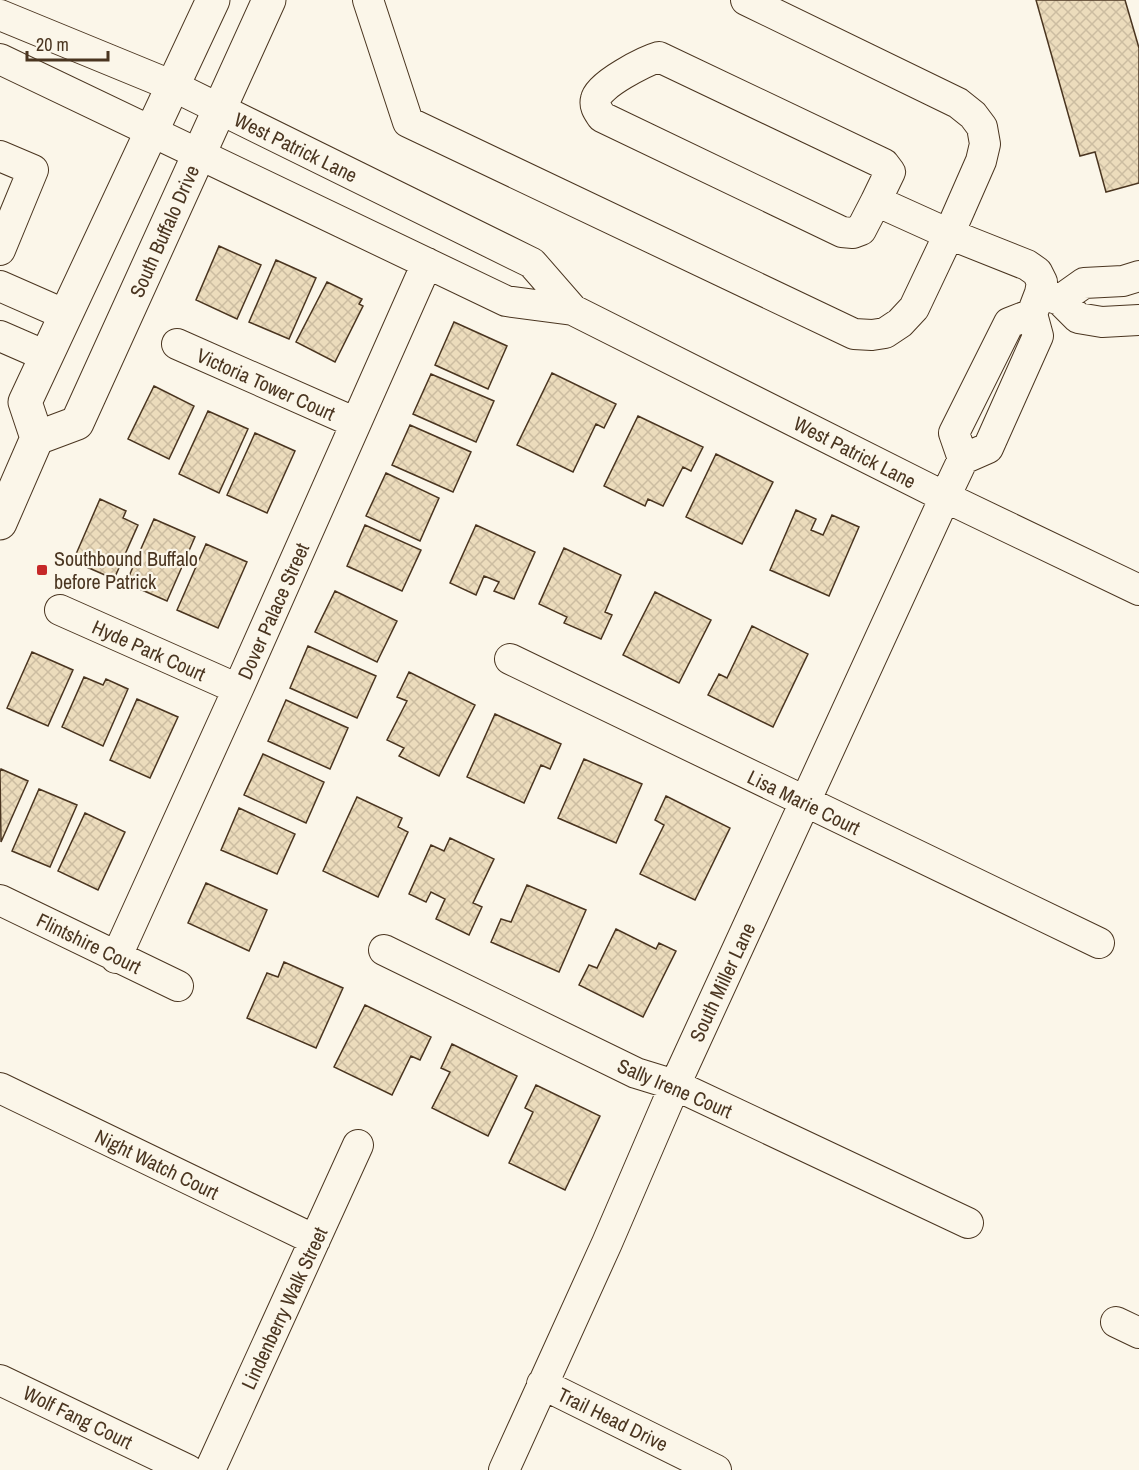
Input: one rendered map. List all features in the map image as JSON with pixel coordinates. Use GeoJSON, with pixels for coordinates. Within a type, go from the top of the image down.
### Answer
{"type":"FeatureCollection","features":[{"type":"Feature","properties":{"kind":"main road"},"geometry":{"type":"LineString","coordinates":[[0,523],[37,438],[25,402],[213,0]]}},
{"type":"Feature","properties":{"kind":"main road","name":"South Buffalo Drive"},"geometry":{"type":"LineString","coordinates":[[37,438],[77,423],[269,0]]}},
{"type":"Feature","properties":{"kind":"street"},"geometry":{"type":"LineString","coordinates":[[368,0],[408,122],[854,334],[872,336],[885,333],[900,323],[914,308],[949,234],[981,161],[985,144],[982,127],[973,115],[958,103],[746,0]]}},
{"type":"Feature","properties":{"kind":"street","name":"West Patrick Lane"},"geometry":{"type":"LineString","coordinates":[[0,15],[173,86],[532,263],[573,310]]}},
{"type":"Feature","properties":{"kind":"street"},"geometry":{"type":"LineString","coordinates":[[659,57],[884,164],[890,172],[876,201],[861,230],[853,233],[842,232],[602,117],[596,107],[596,97],[602,89],[646,61],[659,57]]}},
{"type":"Feature","properties":{"kind":"street","name":"West Patrick Lane"},"geometry":{"type":"LineString","coordinates":[[0,59],[506,301],[573,310],[945,497],[1139,590]]}},
{"type":"Feature","properties":{"kind":"street"},"geometry":{"type":"LineString","coordinates":[[0,156],[33,170],[0,249]]}},
{"type":"Feature","properties":{"kind":"street"},"geometry":{"type":"LineString","coordinates":[[876,201],[949,234],[1027,265],[1037,272],[1042,282],[1044,302]]}},
{"type":"Feature","properties":{"kind":"street","name":"Dover Palace Street"},"geometry":{"type":"LineString","coordinates":[[116,958],[238,690],[427,263]]}},
{"type":"Feature","properties":{"kind":"street"},"geometry":{"type":"LineString","coordinates":[[1044,302],[1084,283],[1123,281],[1139,276]]}},
{"type":"Feature","properties":{"kind":"street"},"geometry":{"type":"LineString","coordinates":[[0,286],[66,315]]}},
{"type":"Feature","properties":{"kind":"street"},"geometry":{"type":"LineString","coordinates":[[1044,302],[1078,318],[1102,322],[1139,320]]}},
{"type":"Feature","properties":{"kind":"street","name":"South Miller Lane"},"geometry":{"type":"LineString","coordinates":[[504,1470],[607,1244],[675,1085],[945,497],[963,459],[988,448],[1038,336],[1044,302]]}},
{"type":"Feature","properties":{"kind":"street"},"geometry":{"type":"LineString","coordinates":[[0,336],[46,356]]}},
{"type":"Feature","properties":{"kind":"street","name":"Victoria Tower Court"},"geometry":{"type":"LineString","coordinates":[[177,344],[356,423]]}},
{"type":"Feature","properties":{"kind":"street","name":"Hyde Park Court"},"geometry":{"type":"LineString","coordinates":[[60,610],[238,690]]}},
{"type":"Feature","properties":{"kind":"street","name":"Lisa Marie Court"},"geometry":{"type":"LineString","coordinates":[[510,659],[1098,943]]}},
{"type":"Feature","properties":{"kind":"street","name":"Flintshire Court"},"geometry":{"type":"LineString","coordinates":[[0,900],[178,986]]}},
{"type":"Feature","properties":{"kind":"street","name":"Sally Irene Court"},"geometry":{"type":"LineString","coordinates":[[384,950],[636,1073],[675,1085],[968,1223]]}},
{"type":"Feature","properties":{"kind":"street","name":"Night Watch Court"},"geometry":{"type":"LineString","coordinates":[[0,1088],[315,1240]]}},
{"type":"Feature","properties":{"kind":"street","name":"Lindenberry Walk Street"},"geometry":{"type":"LineString","coordinates":[[210,1470],[358,1145]]}},
{"type":"Feature","properties":{"kind":"street","name":"Wolf Fang Court"},"geometry":{"type":"LineString","coordinates":[[0,1380],[188,1470]]}},
{"type":"Feature","properties":{"kind":"street","name":"Trail Head Drive"},"geometry":{"type":"LineString","coordinates":[[542,1384],[716,1470]]}},
{"type":"Feature","properties":{"kind":"building"},"geometry":{"type":"Polygon","coordinates":[[[1036,0],[1125,0],[1139,48],[1139,183],[1106,192],[1095,152],[1080,156],[1036,0]]]}},
{"type":"Feature","properties":{"kind":"building"},"geometry":{"type":"Polygon","coordinates":[[[219,246],[261,265],[237,319],[196,300],[219,246]]]}},
{"type":"Feature","properties":{"kind":"building"},"geometry":{"type":"Polygon","coordinates":[[[276,260],[316,278],[289,339],[249,322],[276,260]]]}},
{"type":"Feature","properties":{"kind":"building"},"geometry":{"type":"Polygon","coordinates":[[[327,282],[362,299],[359,304],[363,306],[335,362],[296,342],[327,282]]]}},
{"type":"Feature","properties":{"kind":"building"},"geometry":{"type":"Polygon","coordinates":[[[454,322],[507,346],[488,389],[435,365],[454,322]]]}},
{"type":"Feature","properties":{"kind":"building"},"geometry":{"type":"Polygon","coordinates":[[[552,373],[616,404],[604,428],[596,424],[573,472],[517,445],[552,373]]]}},
{"type":"Feature","properties":{"kind":"building"},"geometry":{"type":"Polygon","coordinates":[[[431,374],[494,401],[476,442],[413,414],[431,374]]]}},
{"type":"Feature","properties":{"kind":"building"},"geometry":{"type":"Polygon","coordinates":[[[154,386],[194,406],[169,459],[128,439],[154,386]]]}},
{"type":"Feature","properties":{"kind":"building"},"geometry":{"type":"Polygon","coordinates":[[[208,411],[248,429],[219,493],[179,474],[208,411]]]}},
{"type":"Feature","properties":{"kind":"building"},"geometry":{"type":"Polygon","coordinates":[[[638,416],[703,447],[691,471],[683,467],[663,506],[648,499],[645,506],[604,486],[638,416]]]}},
{"type":"Feature","properties":{"kind":"building"},"geometry":{"type":"Polygon","coordinates":[[[410,425],[471,452],[453,492],[392,465],[410,425]]]}},
{"type":"Feature","properties":{"kind":"building"},"geometry":{"type":"Polygon","coordinates":[[[255,433],[295,451],[267,513],[227,495],[255,433]]]}},
{"type":"Feature","properties":{"kind":"building"},"geometry":{"type":"Polygon","coordinates":[[[716,454],[773,482],[742,544],[686,517],[716,454]]]}},
{"type":"Feature","properties":{"kind":"building"},"geometry":{"type":"Polygon","coordinates":[[[386,473],[439,498],[420,541],[366,516],[386,473]]]}},
{"type":"Feature","properties":{"kind":"building"},"geometry":{"type":"Polygon","coordinates":[[[100,499],[126,511],[123,518],[138,525],[114,579],[73,561],[100,499]]]}},
{"type":"Feature","properties":{"kind":"building"},"geometry":{"type":"Polygon","coordinates":[[[796,510],[816,519],[811,530],[823,535],[832,515],[859,527],[829,596],[770,570],[796,510]]]}},
{"type":"Feature","properties":{"kind":"building"},"geometry":{"type":"Polygon","coordinates":[[[154,519],[195,537],[167,601],[126,583],[154,519]]]}},
{"type":"Feature","properties":{"kind":"building"},"geometry":{"type":"Polygon","coordinates":[[[365,525],[421,550],[402,591],[347,566],[365,525]]]}},
{"type":"Feature","properties":{"kind":"building"},"geometry":{"type":"Polygon","coordinates":[[[476,525],[535,552],[514,599],[494,591],[499,582],[484,576],[476,595],[450,583],[476,525]]]}},
{"type":"Feature","properties":{"kind":"building"},"geometry":{"type":"Polygon","coordinates":[[[206,544],[247,562],[218,628],[177,610],[206,544]]]}},
{"type":"Feature","properties":{"kind":"building"},"geometry":{"type":"Polygon","coordinates":[[[564,548],[621,575],[605,612],[612,615],[601,639],[564,623],[567,617],[539,604],[564,548]]]}},
{"type":"Feature","properties":{"kind":"building"},"geometry":{"type":"Polygon","coordinates":[[[335,591],[397,621],[377,662],[315,632],[335,591]]]}},
{"type":"Feature","properties":{"kind":"building"},"geometry":{"type":"Polygon","coordinates":[[[655,592],[711,620],[679,683],[623,655],[655,592]]]}},
{"type":"Feature","properties":{"kind":"building"},"geometry":{"type":"Polygon","coordinates":[[[752,626],[808,654],[773,727],[708,695],[719,674],[727,678],[752,626]]]}},
{"type":"Feature","properties":{"kind":"building"},"geometry":{"type":"Polygon","coordinates":[[[308,646],[376,676],[357,718],[290,688],[308,646]]]}},
{"type":"Feature","properties":{"kind":"building"},"geometry":{"type":"Polygon","coordinates":[[[32,652],[73,670],[48,726],[7,708],[32,652]]]}},
{"type":"Feature","properties":{"kind":"building"},"geometry":{"type":"Polygon","coordinates":[[[409,672],[475,705],[439,776],[399,756],[404,748],[387,740],[407,701],[397,697],[409,672]]]}},
{"type":"Feature","properties":{"kind":"building"},"geometry":{"type":"Polygon","coordinates":[[[84,677],[103,685],[106,679],[128,689],[103,746],[62,727],[84,677]]]}},
{"type":"Feature","properties":{"kind":"building"},"geometry":{"type":"Polygon","coordinates":[[[137,699],[178,717],[150,778],[110,760],[137,699]]]}},
{"type":"Feature","properties":{"kind":"building"},"geometry":{"type":"Polygon","coordinates":[[[286,700],[348,728],[330,769],[268,741],[286,700]]]}},
{"type":"Feature","properties":{"kind":"building"},"geometry":{"type":"Polygon","coordinates":[[[495,714],[561,744],[550,769],[541,765],[524,803],[467,777],[495,714]]]}},
{"type":"Feature","properties":{"kind":"building"},"geometry":{"type":"Polygon","coordinates":[[[263,754],[324,782],[306,823],[244,795],[263,754]]]}},
{"type":"Feature","properties":{"kind":"building"},"geometry":{"type":"Polygon","coordinates":[[[584,759],[642,784],[616,843],[558,818],[584,759]]]}},
{"type":"Feature","properties":{"kind":"building"},"geometry":{"type":"Polygon","coordinates":[[[1,769],[28,781],[1,842],[0,772],[1,769]]]}},
{"type":"Feature","properties":{"kind":"building"},"geometry":{"type":"Polygon","coordinates":[[[39,789],[77,805],[50,867],[12,851],[39,789]]]}},
{"type":"Feature","properties":{"kind":"building"},"geometry":{"type":"Polygon","coordinates":[[[666,796],[730,828],[695,900],[640,874],[664,825],[655,820],[666,796]]]}},
{"type":"Feature","properties":{"kind":"building"},"geometry":{"type":"Polygon","coordinates":[[[357,797],[402,818],[398,827],[408,832],[378,897],[323,871],[357,797]]]}},
{"type":"Feature","properties":{"kind":"building"},"geometry":{"type":"Polygon","coordinates":[[[239,808],[295,834],[277,874],[221,850],[239,808]]]}},
{"type":"Feature","properties":{"kind":"building"},"geometry":{"type":"Polygon","coordinates":[[[85,813],[125,832],[98,890],[58,871],[85,813]]]}},
{"type":"Feature","properties":{"kind":"building"},"geometry":{"type":"Polygon","coordinates":[[[450,838],[494,859],[473,903],[482,907],[469,935],[436,919],[445,899],[431,892],[426,902],[409,894],[431,845],[444,851],[450,838]]]}},
{"type":"Feature","properties":{"kind":"building"},"geometry":{"type":"Polygon","coordinates":[[[206,883],[267,910],[249,951],[188,923],[206,883]]]}},
{"type":"Feature","properties":{"kind":"building"},"geometry":{"type":"Polygon","coordinates":[[[527,885],[586,910],[559,972],[491,942],[501,919],[511,922],[527,885]]]}},
{"type":"Feature","properties":{"kind":"building"},"geometry":{"type":"Polygon","coordinates":[[[616,929],[656,949],[659,943],[676,951],[643,1017],[579,985],[589,965],[597,968],[616,929]]]}},
{"type":"Feature","properties":{"kind":"building"},"geometry":{"type":"Polygon","coordinates":[[[284,962],[343,988],[316,1048],[247,1018],[267,973],[278,977],[284,962]]]}},
{"type":"Feature","properties":{"kind":"building"},"geometry":{"type":"Polygon","coordinates":[[[365,1005],[431,1037],[420,1060],[411,1056],[392,1095],[334,1067],[365,1005]]]}},
{"type":"Feature","properties":{"kind":"building"},"geometry":{"type":"Polygon","coordinates":[[[452,1044],[517,1076],[488,1136],[432,1108],[450,1072],[441,1068],[452,1044]]]}},
{"type":"Feature","properties":{"kind":"building"},"geometry":{"type":"Polygon","coordinates":[[[536,1085],[600,1116],[565,1190],[509,1163],[533,1112],[525,1108],[536,1085]]]}},
{"type":"Feature","properties":{"kind":"place","name":"Southbound Buffalo before Patrick"},"geometry":{"type":"Point","coordinates":[42,570]}}]}
